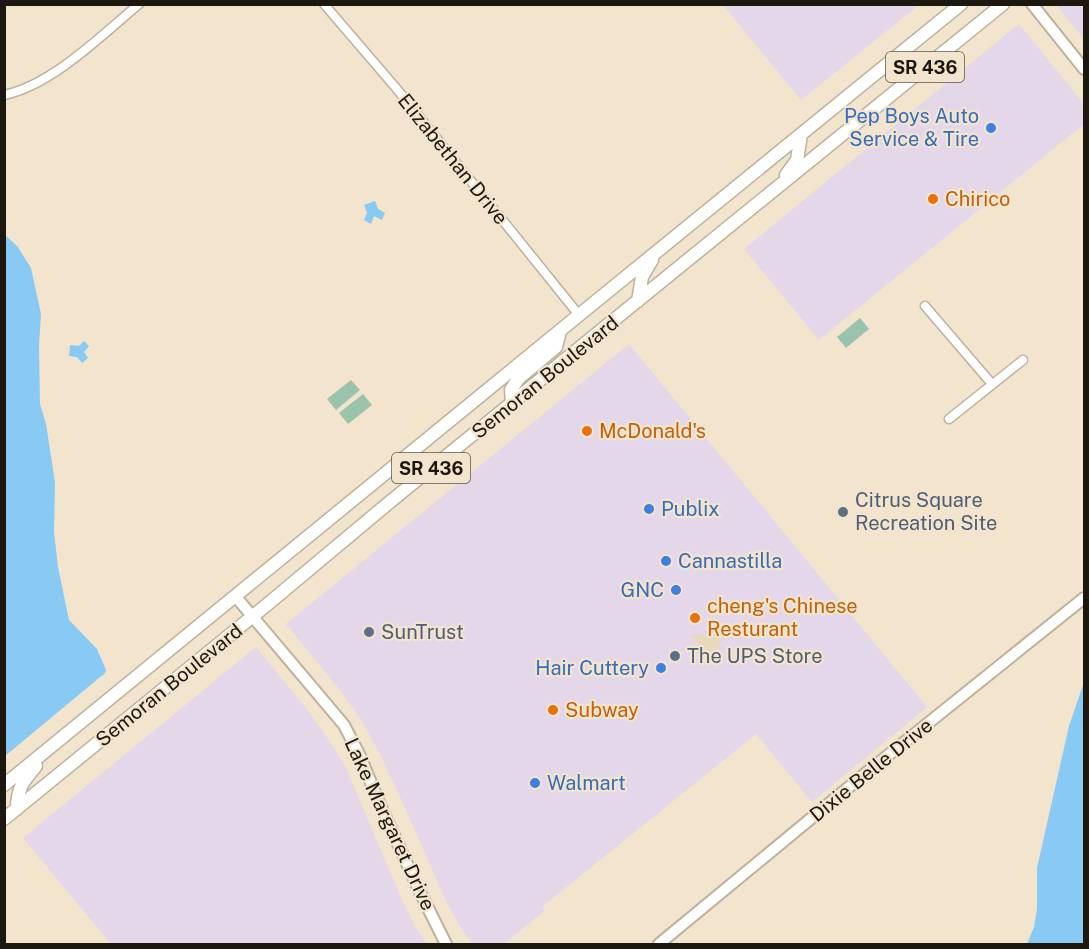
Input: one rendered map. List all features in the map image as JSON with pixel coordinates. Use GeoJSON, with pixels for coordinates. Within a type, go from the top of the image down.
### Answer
{"type":"FeatureCollection","features":[{"type":"Feature","properties":{"kind":"main road","name":"Semoran Boulevard"},"geometry":{"type":"LineString","coordinates":[[4,785],[961,4]]}},
{"type":"Feature","properties":{"kind":"main road","name":"Semoran Boulevard"},"geometry":{"type":"LineString","coordinates":[[4,819],[1003,4]]}},
{"type":"Feature","properties":{"kind":"main road"},"geometry":{"type":"LineString","coordinates":[[779,186],[797,160],[801,134]]}},
{"type":"Feature","properties":{"kind":"main road"},"geometry":{"type":"LineString","coordinates":[[638,301],[642,277],[660,249]]}},
{"type":"Feature","properties":{"kind":"main road"},"geometry":{"type":"LineString","coordinates":[[512,403],[511,390],[518,379],[556,347],[560,331]]}},
{"type":"Feature","properties":{"kind":"main road"},"geometry":{"type":"LineString","coordinates":[[17,809],[17,796],[22,783],[54,744]]}},
{"type":"Feature","properties":{"kind":"street"},"geometry":{"type":"LineString","coordinates":[[4,95],[35,84],[64,66],[139,4]]}},
{"type":"Feature","properties":{"kind":"street","name":"Elizabethan Drive"},"geometry":{"type":"LineString","coordinates":[[324,4],[396,88],[579,315]]}},
{"type":"Feature","properties":{"kind":"street"},"geometry":{"type":"LineString","coordinates":[[1032,4],[1084,69]]}},
{"type":"Feature","properties":{"kind":"street"},"geometry":{"type":"LineString","coordinates":[[925,306],[992,384]]}},
{"type":"Feature","properties":{"kind":"street"},"geometry":{"type":"LineString","coordinates":[[949,419],[1023,360]]}},
{"type":"Feature","properties":{"kind":"street","name":"Lake Margaret Drive"},"geometry":{"type":"LineString","coordinates":[[236,597],[344,725],[446,945]]}},
{"type":"Feature","properties":{"kind":"street","name":"Dixie Belle Drive"},"geometry":{"type":"LineString","coordinates":[[659,945],[866,773],[1084,598]]}},
{"type":"Feature","properties":{"kind":"shaded area"},"geometry":{"type":"Polygon","coordinates":[[[723,5],[919,5],[801,100],[723,5]]]}},
{"type":"Feature","properties":{"kind":"shaded area"},"geometry":{"type":"Polygon","coordinates":[[[1056,5],[1084,5],[1084,39],[1056,5]]]}},
{"type":"Feature","properties":{"kind":"shaded area"},"geometry":{"type":"Polygon","coordinates":[[[1019,24],[1084,104],[1084,124],[819,340],[744,249],[1019,24]]]}},
{"type":"Feature","properties":{"kind":"shaded area"},"geometry":{"type":"Polygon","coordinates":[[[629,344],[927,707],[812,802],[756,734],[542,907],[544,911],[504,944],[472,944],[445,899],[380,754],[359,716],[286,624],[629,344]]]}},
{"type":"Feature","properties":{"kind":"shaded area"},"geometry":{"type":"Polygon","coordinates":[[[690,634],[722,637],[720,647],[709,657],[690,634]]]}},
{"type":"Feature","properties":{"kind":"shaded area"},"geometry":{"type":"Polygon","coordinates":[[[256,647],[305,707],[346,768],[403,902],[427,944],[111,944],[23,838],[256,647]]]}},
{"type":"Feature","properties":{"kind":"green space"},"geometry":{"type":"Polygon","coordinates":[[[860,318],[869,329],[846,348],[837,337],[860,318]]]}},
{"type":"Feature","properties":{"kind":"green space"},"geometry":{"type":"Polygon","coordinates":[[[351,380],[360,390],[336,410],[327,399],[351,380]]]}},
{"type":"Feature","properties":{"kind":"green space"},"geometry":{"type":"Polygon","coordinates":[[[363,394],[372,405],[348,424],[339,413],[363,394]]]}},
{"type":"Feature","properties":{"kind":"water"},"geometry":{"type":"Polygon","coordinates":[[[375,201],[378,209],[385,213],[382,220],[374,216],[371,224],[364,220],[367,213],[364,205],[375,201]]]}},
{"type":"Feature","properties":{"kind":"water"},"geometry":{"type":"Polygon","coordinates":[[[4,234],[17,246],[31,268],[41,314],[40,404],[46,424],[55,482],[54,532],[58,567],[69,620],[97,649],[106,670],[5,756],[4,234]]]}},
{"type":"Feature","properties":{"kind":"water"},"geometry":{"type":"Polygon","coordinates":[[[84,341],[89,346],[84,352],[88,358],[82,363],[77,357],[69,356],[70,345],[79,346],[84,341]]]}},
{"type":"Feature","properties":{"kind":"water"},"geometry":{"type":"Polygon","coordinates":[[[1084,682],[1084,944],[1027,944],[1034,927],[1037,909],[1037,868],[1069,726],[1084,682]]]}},
{"type":"Feature","properties":{"kind":"place","name":"Pep Boys Auto Service & Tire"},"geometry":{"type":"Point","coordinates":[991,128]}},
{"type":"Feature","properties":{"kind":"place","name":"Chirico"},"geometry":{"type":"Point","coordinates":[933,199]}},
{"type":"Feature","properties":{"kind":"place","name":"McDonald's"},"geometry":{"type":"Point","coordinates":[587,431]}},
{"type":"Feature","properties":{"kind":"place","name":"Publix"},"geometry":{"type":"Point","coordinates":[649,509]}},
{"type":"Feature","properties":{"kind":"place","name":"Citrus Square Recreation Site"},"geometry":{"type":"Point","coordinates":[843,512]}},
{"type":"Feature","properties":{"kind":"place","name":"Cannastilla"},"geometry":{"type":"Point","coordinates":[666,561]}},
{"type":"Feature","properties":{"kind":"place","name":"GNC"},"geometry":{"type":"Point","coordinates":[676,590]}},
{"type":"Feature","properties":{"kind":"place","name":"cheng's Chinese Resturant"},"geometry":{"type":"Point","coordinates":[695,618]}},
{"type":"Feature","properties":{"kind":"place","name":"SunTrust"},"geometry":{"type":"Point","coordinates":[369,632]}},
{"type":"Feature","properties":{"kind":"place","name":"The UPS Store"},"geometry":{"type":"Point","coordinates":[675,656]}},
{"type":"Feature","properties":{"kind":"place","name":"Hair Cuttery"},"geometry":{"type":"Point","coordinates":[661,668]}},
{"type":"Feature","properties":{"kind":"place","name":"Subway"},"geometry":{"type":"Point","coordinates":[553,710]}},
{"type":"Feature","properties":{"kind":"place","name":"Walmart"},"geometry":{"type":"Point","coordinates":[535,783]}}]}
